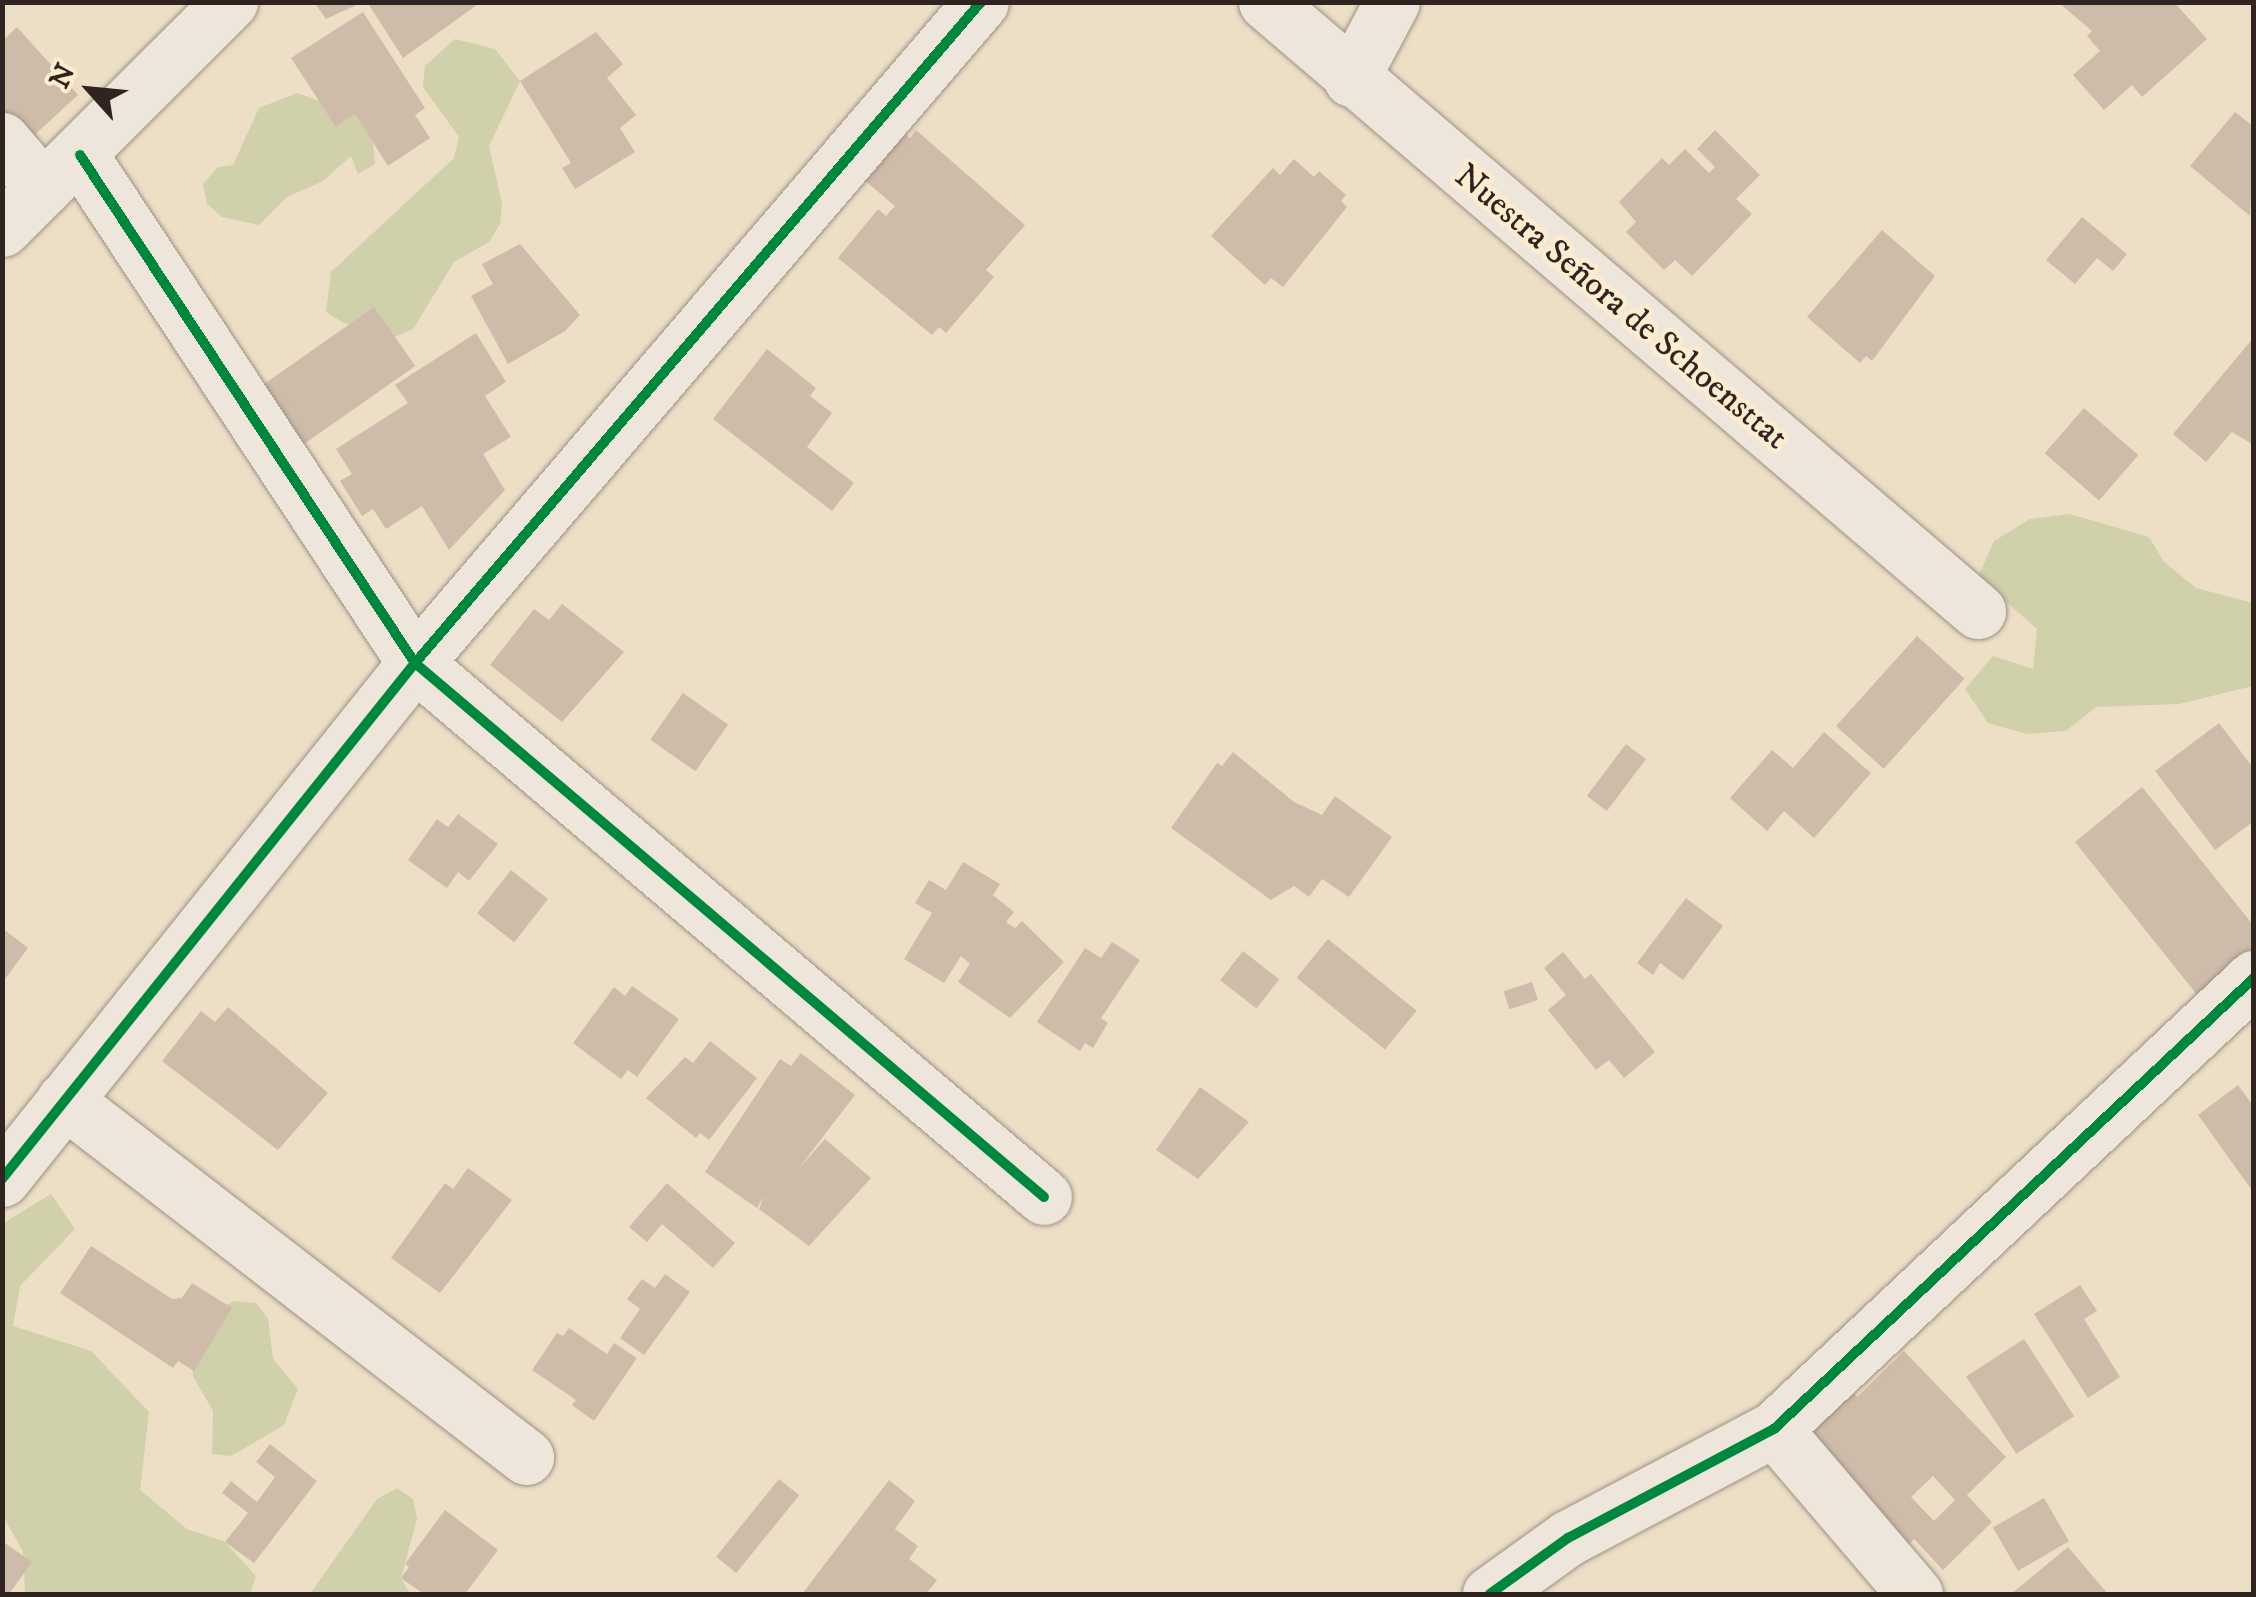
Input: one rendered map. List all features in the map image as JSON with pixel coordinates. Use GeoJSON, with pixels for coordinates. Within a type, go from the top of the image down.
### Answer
{"type":"FeatureCollection","features":[{"type":"Feature","properties":{"kind":"street"},"geometry":{"type":"LineString","coordinates":[[2,229],[230,2]]}},
{"type":"Feature","properties":{"kind":"street"},"geometry":{"type":"LineString","coordinates":[[2,1179],[415,663],[981,2]]}},
{"type":"Feature","properties":{"kind":"street","name":"Nuestra Señora de Schoensttat"},"geometry":{"type":"LineString","coordinates":[[1266,2],[1351,79],[1978,611]]}},
{"type":"Feature","properties":{"kind":"street"},"geometry":{"type":"LineString","coordinates":[[1351,79],[1392,2]]}},
{"type":"Feature","properties":{"kind":"street"},"geometry":{"type":"LineString","coordinates":[[2,140],[61,171],[415,663],[1044,1198]]}},
{"type":"Feature","properties":{"kind":"street"},"geometry":{"type":"LineString","coordinates":[[1490,1594],[1568,1538],[1774,1430],[2254,978]]}},
{"type":"Feature","properties":{"kind":"street"},"geometry":{"type":"LineString","coordinates":[[64,1100],[526,1457]]}},
{"type":"Feature","properties":{"kind":"street"},"geometry":{"type":"LineString","coordinates":[[1774,1430],[1916,1594]]}},
{"type":"Feature","properties":{"kind":"green space"},"geometry":{"type":"Polygon","coordinates":[[[455,39],[495,49],[520,81],[489,146],[502,204],[500,224],[489,242],[454,262],[413,329],[394,337],[344,323],[326,312],[331,272],[454,158],[459,137],[423,87],[425,66],[455,39]]]}},
{"type":"Feature","properties":{"kind":"green space"},"geometry":{"type":"Polygon","coordinates":[[[297,93],[355,114],[373,142],[375,164],[358,174],[351,156],[323,181],[287,197],[259,225],[222,217],[207,204],[203,184],[218,167],[233,165],[259,108],[297,93]]]}},
{"type":"Feature","properties":{"kind":"green space"},"geometry":{"type":"Polygon","coordinates":[[[2070,514],[2149,537],[2164,562],[2196,588],[2253,603],[2253,686],[2179,704],[2096,707],[2066,731],[2027,734],[1988,723],[1965,689],[1993,656],[2033,669],[2037,629],[1978,577],[1994,541],[2030,519],[2070,514]]]}},
{"type":"Feature","properties":{"kind":"green space"},"geometry":{"type":"Polygon","coordinates":[[[51,1194],[75,1229],[20,1286],[13,1326],[91,1351],[149,1412],[140,1490],[187,1529],[225,1542],[256,1576],[250,1594],[25,1593],[23,1551],[3,1516],[2,1224],[51,1194]]]}},
{"type":"Feature","properties":{"kind":"green space"},"geometry":{"type":"Polygon","coordinates":[[[234,1301],[256,1303],[268,1319],[273,1359],[298,1389],[284,1425],[231,1456],[212,1454],[213,1411],[193,1376],[192,1355],[216,1311],[234,1301]]]}},
{"type":"Feature","properties":{"kind":"green space"},"geometry":{"type":"Polygon","coordinates":[[[397,1488],[413,1499],[417,1519],[401,1578],[410,1594],[310,1594],[377,1499],[397,1488]]]}},
{"type":"Feature","properties":{"kind":"building"},"geometry":{"type":"Polygon","coordinates":[[[314,2],[363,2],[326,19],[314,2]]]}},
{"type":"Feature","properties":{"kind":"building"},"geometry":{"type":"Polygon","coordinates":[[[367,2],[475,2],[477,5],[403,58],[367,2]]]}},
{"type":"Feature","properties":{"kind":"building"},"geometry":{"type":"Polygon","coordinates":[[[2058,2],[2174,2],[2207,39],[2142,97],[2132,85],[2104,110],[2073,75],[2100,51],[2087,36],[2092,31],[2058,2]]]}},
{"type":"Feature","properties":{"kind":"building"},"geometry":{"type":"Polygon","coordinates":[[[363,12],[425,108],[415,115],[430,138],[388,166],[355,114],[336,127],[291,58],[363,12]]]}},
{"type":"Feature","properties":{"kind":"building"},"geometry":{"type":"Polygon","coordinates":[[[17,27],[78,95],[29,140],[2,111],[2,41],[17,27]]]}},
{"type":"Feature","properties":{"kind":"building"},"geometry":{"type":"Polygon","coordinates":[[[596,32],[623,64],[607,78],[636,115],[620,128],[635,152],[575,189],[562,168],[571,163],[520,81],[596,32]]]}},
{"type":"Feature","properties":{"kind":"building"},"geometry":{"type":"Polygon","coordinates":[[[2235,112],[2254,127],[2250,216],[2190,166],[2235,112]]]}},
{"type":"Feature","properties":{"kind":"building"},"geometry":{"type":"Polygon","coordinates":[[[916,130],[1025,225],[986,270],[994,277],[946,333],[939,327],[932,335],[838,258],[878,209],[886,216],[895,206],[863,179],[902,132],[910,138],[916,130]]]}},
{"type":"Feature","properties":{"kind":"building"},"geometry":{"type":"Polygon","coordinates":[[[1715,130],[1760,175],[1736,199],[1752,214],[1692,276],[1675,260],[1664,270],[1626,232],[1636,222],[1619,202],[1662,158],[1669,165],[1685,149],[1709,173],[1715,167],[1697,149],[1715,130]]]}},
{"type":"Feature","properties":{"kind":"building"},"geometry":{"type":"Polygon","coordinates":[[[1294,159],[1314,177],[1319,171],[1346,195],[1341,201],[1347,207],[1283,287],[1271,278],[1265,285],[1211,236],[1273,168],[1280,175],[1294,159]]]}},
{"type":"Feature","properties":{"kind":"building"},"geometry":{"type":"Polygon","coordinates":[[[2082,217],[2127,254],[2113,271],[2097,258],[2075,284],[2046,260],[2082,217]]]}},
{"type":"Feature","properties":{"kind":"building"},"geometry":{"type":"Polygon","coordinates":[[[1882,230],[1935,276],[1872,361],[1866,356],[1860,363],[1807,317],[1882,230]]]}},
{"type":"Feature","properties":{"kind":"building"},"geometry":{"type":"Polygon","coordinates":[[[520,244],[580,315],[565,331],[508,364],[471,296],[493,284],[482,264],[520,244]]]}},
{"type":"Feature","properties":{"kind":"building"},"geometry":{"type":"Polygon","coordinates":[[[374,307],[415,366],[302,445],[261,386],[374,307]]]}},
{"type":"Feature","properties":{"kind":"building"},"geometry":{"type":"Polygon","coordinates":[[[476,333],[506,382],[485,396],[511,437],[483,454],[505,490],[449,550],[422,506],[386,529],[373,509],[362,516],[340,481],[352,474],[336,449],[408,403],[395,385],[476,333]]]}},
{"type":"Feature","properties":{"kind":"building"},"geometry":{"type":"Polygon","coordinates":[[[2254,337],[2254,445],[2232,432],[2206,462],[2173,434],[2254,337]]]}},
{"type":"Feature","properties":{"kind":"building"},"geometry":{"type":"Polygon","coordinates":[[[767,349],[816,388],[810,396],[832,413],[807,447],[854,483],[832,511],[713,419],[767,349]]]}},
{"type":"Feature","properties":{"kind":"building"},"geometry":{"type":"Polygon","coordinates":[[[2084,408],[2138,455],[2099,501],[2045,453],[2084,408]]]}},
{"type":"Feature","properties":{"kind":"building"},"geometry":{"type":"Polygon","coordinates":[[[562,604],[624,652],[562,722],[490,665],[534,609],[549,620],[562,604]]]}},
{"type":"Feature","properties":{"kind":"building"},"geometry":{"type":"Polygon","coordinates":[[[1917,636],[1965,679],[1884,769],[1836,726],[1917,636]]]}},
{"type":"Feature","properties":{"kind":"building"},"geometry":{"type":"Polygon","coordinates":[[[683,693],[728,725],[695,771],[650,740],[683,693]]]}},
{"type":"Feature","properties":{"kind":"building"},"geometry":{"type":"Polygon","coordinates":[[[2219,723],[2254,769],[2254,821],[2215,850],[2155,771],[2219,723]]]}},
{"type":"Feature","properties":{"kind":"building"},"geometry":{"type":"Polygon","coordinates":[[[1824,732],[1871,773],[1814,838],[1784,811],[1767,831],[1730,798],[1772,750],[1793,768],[1824,732]]]}},
{"type":"Feature","properties":{"kind":"building"},"geometry":{"type":"Polygon","coordinates":[[[1626,744],[1646,759],[1607,811],[1587,796],[1626,744]]]}},
{"type":"Feature","properties":{"kind":"building"},"geometry":{"type":"Polygon","coordinates":[[[1233,752],[1294,802],[1322,815],[1335,796],[1392,837],[1349,897],[1322,879],[1309,897],[1294,886],[1271,900],[1171,828],[1217,763],[1222,766],[1233,752]]]}},
{"type":"Feature","properties":{"kind":"building"},"geometry":{"type":"Polygon","coordinates":[[[2142,787],[2254,926],[2254,959],[2202,1001],[2075,842],[2142,787]]]}},
{"type":"Feature","properties":{"kind":"building"},"geometry":{"type":"Polygon","coordinates":[[[458,814],[498,844],[469,881],[458,872],[447,888],[408,860],[437,819],[448,827],[458,814]]]}},
{"type":"Feature","properties":{"kind":"building"},"geometry":{"type":"Polygon","coordinates":[[[963,862],[1000,884],[993,895],[1014,912],[1006,922],[1015,928],[1022,921],[1064,962],[1010,1018],[958,982],[970,964],[961,956],[944,983],[904,959],[932,913],[915,903],[929,880],[946,890],[963,862]]]}},
{"type":"Feature","properties":{"kind":"building"},"geometry":{"type":"Polygon","coordinates":[[[511,870],[548,899],[514,942],[477,913],[511,870]]]}},
{"type":"Feature","properties":{"kind":"building"},"geometry":{"type":"Polygon","coordinates":[[[1686,898],[1723,926],[1683,980],[1660,963],[1653,975],[1637,963],[1686,898]]]}},
{"type":"Feature","properties":{"kind":"building"},"geometry":{"type":"Polygon","coordinates":[[[2,928],[28,948],[2,983],[2,928]]]}},
{"type":"Feature","properties":{"kind":"building"},"geometry":{"type":"Polygon","coordinates":[[[1328,939],[1417,1011],[1385,1050],[1297,978],[1328,939]]]}},
{"type":"Feature","properties":{"kind":"building"},"geometry":{"type":"Polygon","coordinates":[[[1112,942],[1140,960],[1101,1018],[1108,1023],[1093,1048],[1085,1043],[1080,1051],[1037,1022],[1085,948],[1101,958],[1112,942]]]}},
{"type":"Feature","properties":{"kind":"building"},"geometry":{"type":"Polygon","coordinates":[[[1243,951],[1279,979],[1256,1008],[1220,980],[1243,951]]]}},
{"type":"Feature","properties":{"kind":"building"},"geometry":{"type":"Polygon","coordinates":[[[1563,952],[1585,979],[1591,974],[1655,1052],[1624,1078],[1609,1060],[1596,1070],[1548,1010],[1566,995],[1544,968],[1563,952]]]}},
{"type":"Feature","properties":{"kind":"building"},"geometry":{"type":"Polygon","coordinates":[[[1532,982],[1538,1000],[1509,1009],[1503,991],[1532,982]]]}},
{"type":"Feature","properties":{"kind":"building"},"geometry":{"type":"Polygon","coordinates":[[[632,986],[679,1019],[637,1077],[628,1070],[621,1079],[573,1043],[614,987],[625,996],[632,986]]]}},
{"type":"Feature","properties":{"kind":"building"},"geometry":{"type":"Polygon","coordinates":[[[228,1007],[328,1093],[278,1150],[162,1061],[201,1011],[215,1022],[228,1007]]]}},
{"type":"Feature","properties":{"kind":"building"},"geometry":{"type":"Polygon","coordinates":[[[710,1041],[757,1078],[709,1140],[700,1133],[696,1138],[646,1098],[685,1057],[693,1063],[710,1041]]]}},
{"type":"Feature","properties":{"kind":"building"},"geometry":{"type":"Polygon","coordinates":[[[801,1053],[855,1095],[799,1168],[825,1139],[871,1178],[809,1246],[759,1209],[764,1196],[757,1208],[705,1172],[780,1059],[791,1066],[801,1053]]]}},
{"type":"Feature","properties":{"kind":"building"},"geometry":{"type":"Polygon","coordinates":[[[2238,1085],[2254,1107],[2251,1189],[2198,1115],[2238,1085]]]}},
{"type":"Feature","properties":{"kind":"building"},"geometry":{"type":"Polygon","coordinates":[[[1200,1087],[1249,1122],[1198,1179],[1156,1150],[1200,1087]]]}},
{"type":"Feature","properties":{"kind":"building"},"geometry":{"type":"Polygon","coordinates":[[[468,1168],[512,1200],[440,1293],[391,1258],[445,1183],[453,1189],[468,1168]]]}},
{"type":"Feature","properties":{"kind":"building"},"geometry":{"type":"Polygon","coordinates":[[[667,1183],[735,1243],[713,1268],[662,1224],[647,1242],[629,1227],[667,1183]]]}},
{"type":"Feature","properties":{"kind":"building"},"geometry":{"type":"Polygon","coordinates":[[[91,1246],[172,1299],[182,1298],[192,1283],[232,1308],[194,1371],[178,1361],[173,1368],[60,1293],[91,1246]]]}},
{"type":"Feature","properties":{"kind":"building"},"geometry":{"type":"Polygon","coordinates":[[[665,1274],[690,1292],[644,1355],[620,1338],[640,1309],[627,1299],[642,1279],[655,1288],[665,1274]]]}},
{"type":"Feature","properties":{"kind":"building"},"geometry":{"type":"Polygon","coordinates":[[[2080,1285],[2097,1311],[2084,1319],[2120,1377],[2088,1398],[2034,1314],[2080,1285]]]}},
{"type":"Feature","properties":{"kind":"building"},"geometry":{"type":"Polygon","coordinates":[[[569,1328],[607,1354],[614,1343],[637,1358],[594,1421],[572,1405],[576,1400],[532,1370],[557,1333],[563,1336],[569,1328]]]}},
{"type":"Feature","properties":{"kind":"building"},"geometry":{"type":"Polygon","coordinates":[[[2024,1339],[2074,1416],[2016,1454],[1966,1377],[2024,1339]]]}},
{"type":"Feature","properties":{"kind":"building"},"geometry":{"type":"Polygon","coordinates":[[[1904,1351],[2006,1457],[1967,1495],[1992,1522],[1943,1570],[1914,1539],[1894,1560],[1794,1444],[1849,1388],[1857,1397],[1904,1351]],[[1933,1476],[1911,1497],[1934,1521],[1955,1500],[1933,1476]]]}},
{"type":"Feature","properties":{"kind":"building"},"geometry":{"type":"Polygon","coordinates":[[[270,1444],[317,1481],[254,1563],[225,1542],[248,1513],[222,1493],[231,1481],[257,1502],[275,1477],[256,1462],[270,1444]]]}},
{"type":"Feature","properties":{"kind":"building"},"geometry":{"type":"Polygon","coordinates":[[[779,1479],[799,1495],[736,1573],[716,1557],[779,1479]]]}},
{"type":"Feature","properties":{"kind":"building"},"geometry":{"type":"Polygon","coordinates":[[[889,1480],[915,1501],[895,1529],[918,1546],[909,1559],[937,1580],[926,1594],[802,1594],[889,1480]]]}},
{"type":"Feature","properties":{"kind":"building"},"geometry":{"type":"Polygon","coordinates":[[[2044,1498],[2069,1541],[2018,1571],[1993,1528],[2044,1498]]]}},
{"type":"Feature","properties":{"kind":"building"},"geometry":{"type":"Polygon","coordinates":[[[445,1510],[498,1550],[465,1594],[424,1594],[401,1578],[409,1567],[405,1564],[445,1510]]]}},
{"type":"Feature","properties":{"kind":"building"},"geometry":{"type":"Polygon","coordinates":[[[2,1541],[32,1562],[9,1594],[2,1594],[2,1541]]]}},
{"type":"Feature","properties":{"kind":"building"},"geometry":{"type":"Polygon","coordinates":[[[2068,1547],[2108,1594],[2011,1594],[2068,1547]]]}},
{"type":"Feature","properties":{"kind":"cycle path"},"geometry":{"type":"LineString","coordinates":[[2,1179],[415,663],[981,2]]}},
{"type":"Feature","properties":{"kind":"cycle path"},"geometry":{"type":"LineString","coordinates":[[80,155],[415,663],[1044,1197]]}},
{"type":"Feature","properties":{"kind":"cycle path"},"geometry":{"type":"LineString","coordinates":[[1490,1594],[1568,1538],[1774,1429],[2254,978]]}}]}
